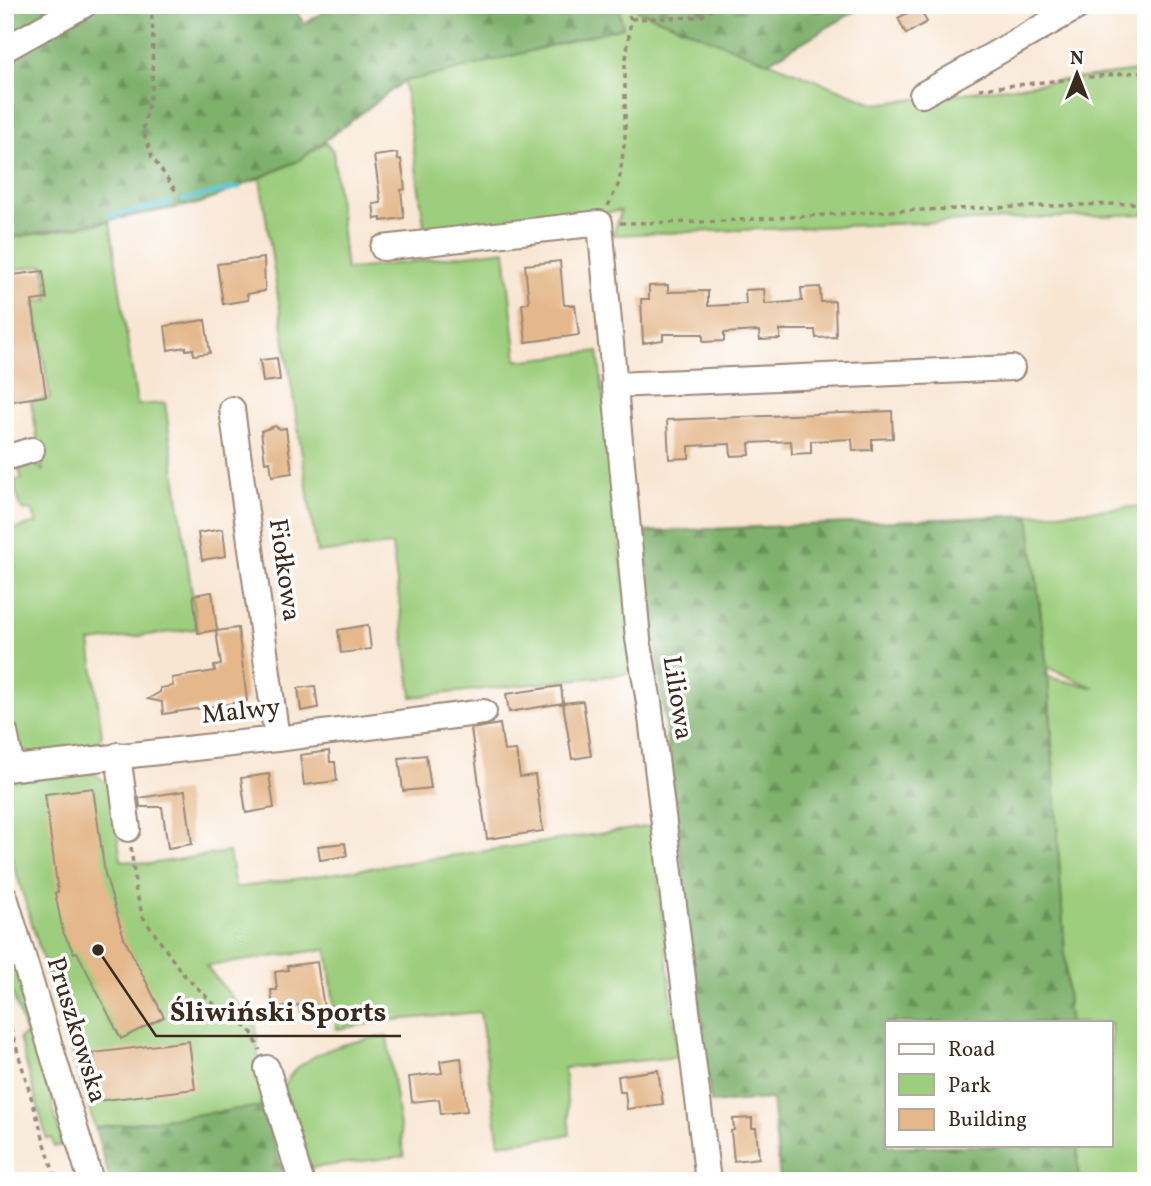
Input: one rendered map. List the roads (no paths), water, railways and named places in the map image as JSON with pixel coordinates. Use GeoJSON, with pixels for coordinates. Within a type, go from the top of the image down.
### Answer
{"type":"FeatureCollection","features":[{"type":"Feature","properties":{"kind":"street"},"geometry":{"type":"LineString","coordinates":[[5,49],[84,5]]}},
{"type":"Feature","properties":{"kind":"street"},"geometry":{"type":"LineString","coordinates":[[922,95],[1081,5]]}},
{"type":"Feature","properties":{"kind":"street","name":"Liliowa"},"geometry":{"type":"LineString","coordinates":[[383,248],[600,223],[638,639],[649,702],[708,1181]]}},
{"type":"Feature","properties":{"kind":"street"},"geometry":{"type":"LineString","coordinates":[[614,385],[1013,368]]}},
{"type":"Feature","properties":{"kind":"street","name":"Fiołkowa"},"geometry":{"type":"LineString","coordinates":[[232,409],[277,739]]}},
{"type":"Feature","properties":{"kind":"street"},"geometry":{"type":"LineString","coordinates":[[5,458],[32,450]]}},
{"type":"Feature","properties":{"kind":"street","name":"Malwy"},"geometry":{"type":"LineString","coordinates":[[8,769],[277,739],[484,712]]}},
{"type":"Feature","properties":{"kind":"street"},"geometry":{"type":"LineString","coordinates":[[5,732],[8,769]]}},
{"type":"Feature","properties":{"kind":"street"},"geometry":{"type":"LineString","coordinates":[[118,755],[128,829]]}},
{"type":"Feature","properties":{"kind":"street","name":"Pruszkowska"},"geometry":{"type":"LineString","coordinates":[[5,897],[91,1181]]}},
{"type":"Feature","properties":{"kind":"street"},"geometry":{"type":"LineString","coordinates":[[267,1068],[299,1175]]}},
{"type":"Feature","properties":{"kind":"waterway"},"geometry":{"type":"LineString","coordinates":[[183,200],[239,187]]}},
{"type":"Feature","properties":{"kind":"waterway"},"geometry":{"type":"LineString","coordinates":[[110,217],[170,203]]}},
{"type":"Feature","properties":{"kind":"place","name":"Śliwiński Sports"},"geometry":{"type":"Point","coordinates":[98,950]}}]}
